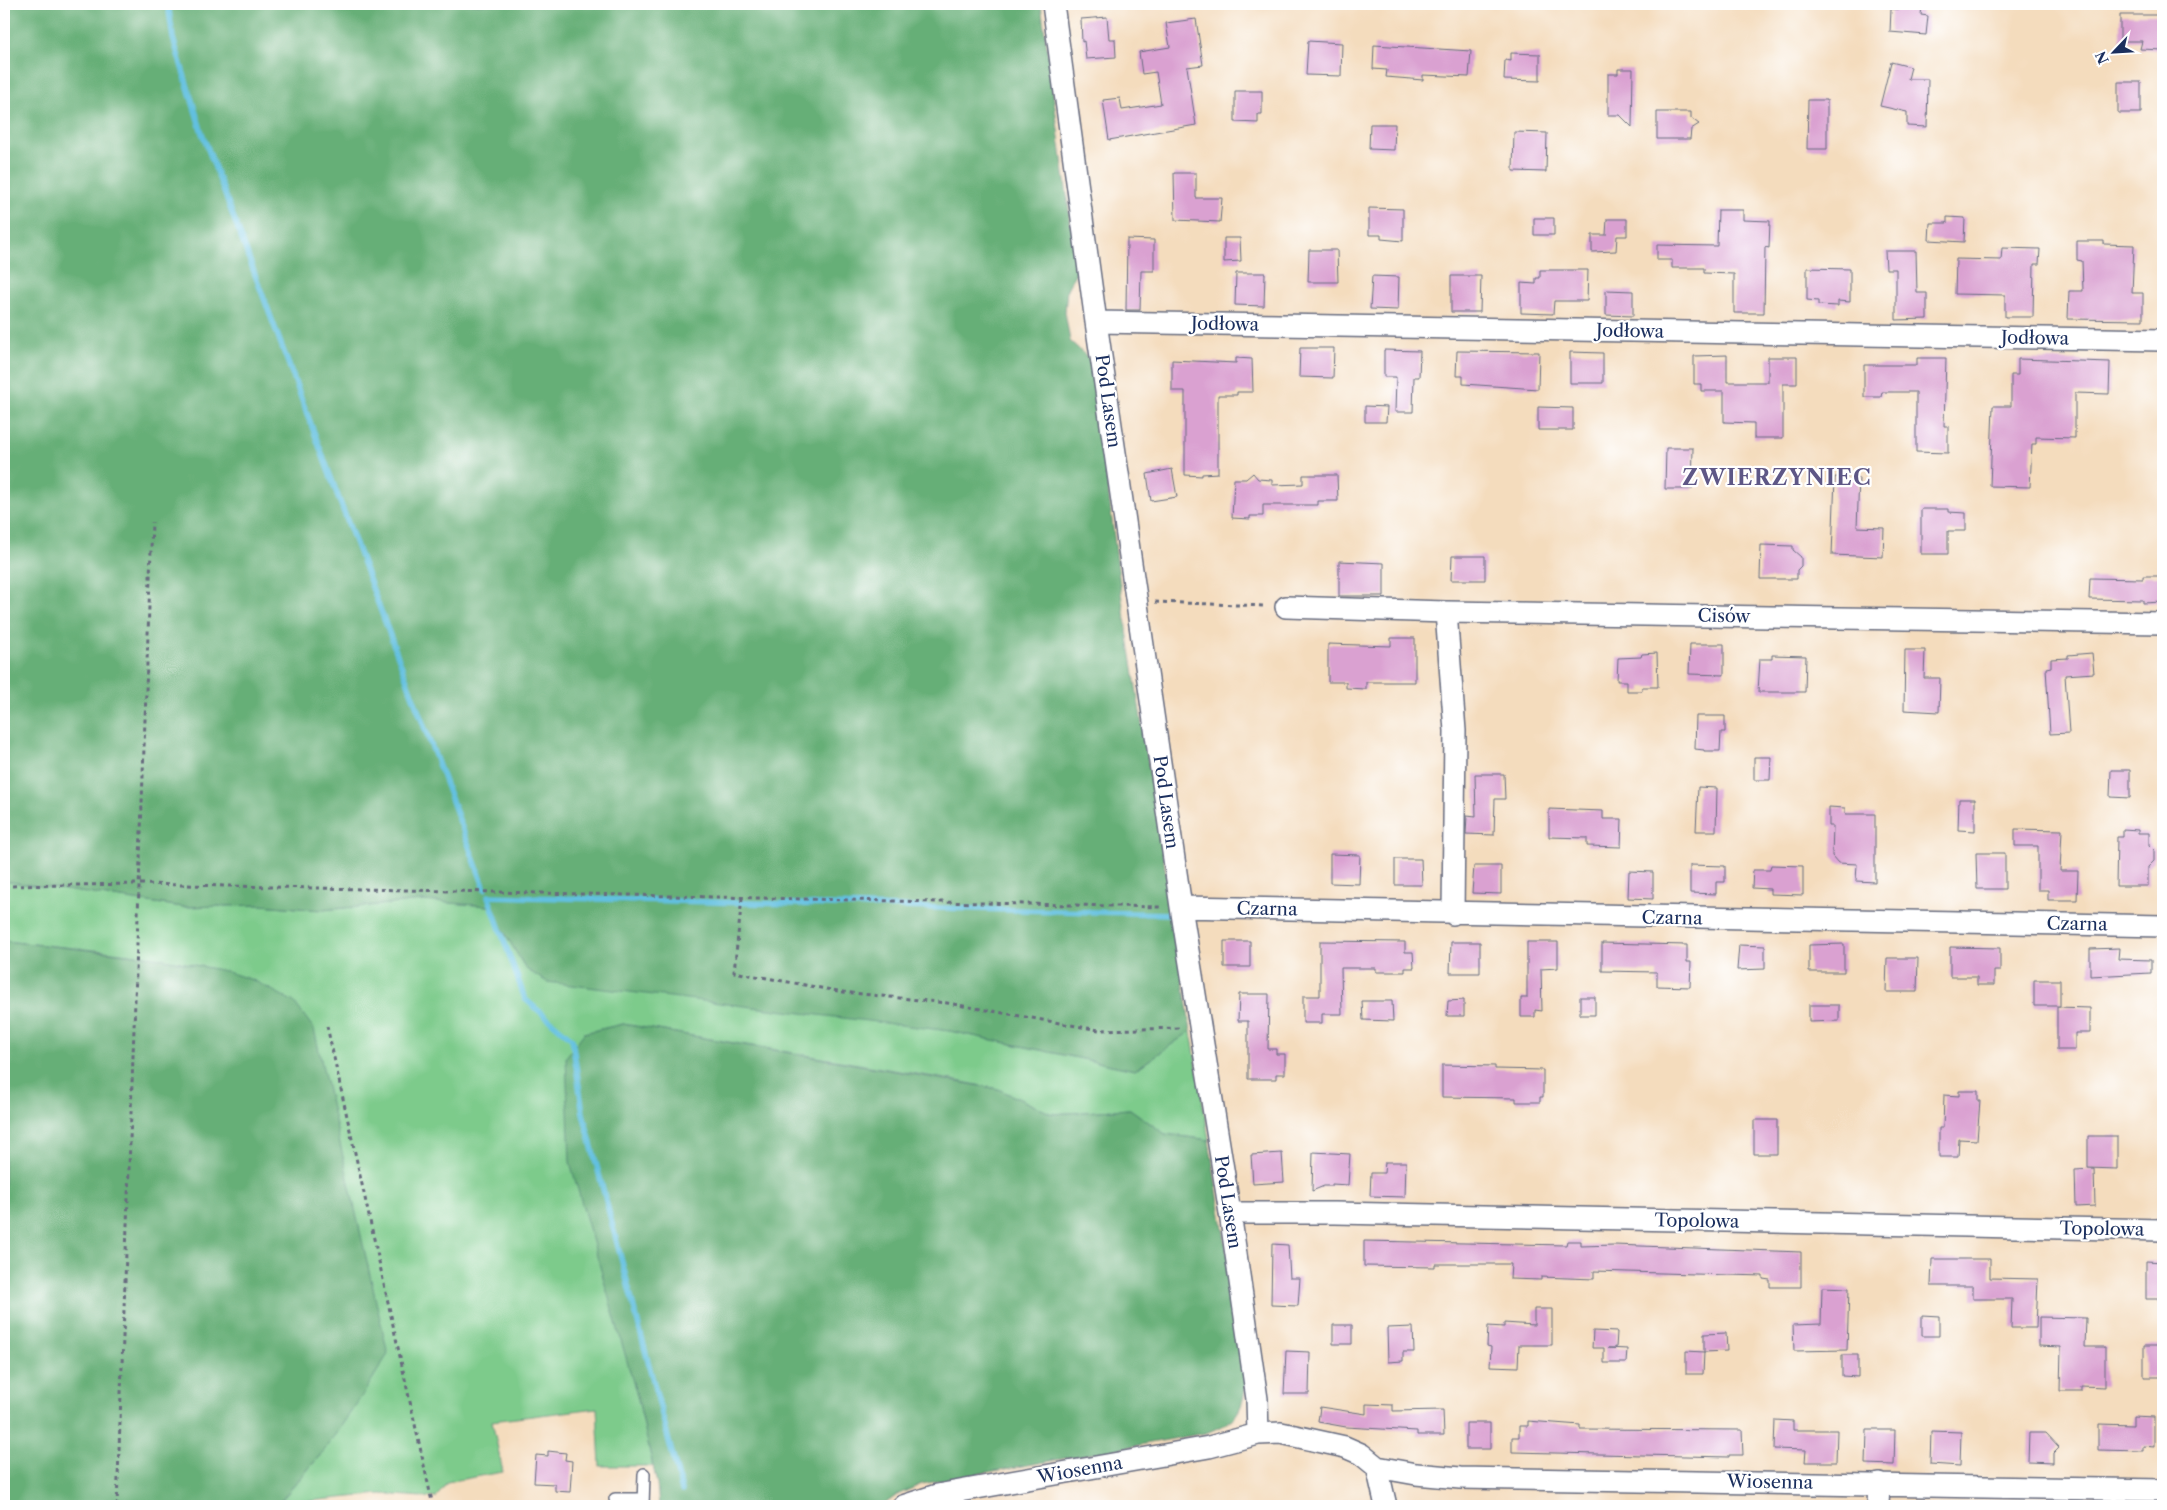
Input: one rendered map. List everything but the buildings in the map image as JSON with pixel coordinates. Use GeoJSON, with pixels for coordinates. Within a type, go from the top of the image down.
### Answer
{"type":"FeatureCollection","features":[{"type":"Feature","properties":{"kind":"street","name":"Pod Lasem"},"geometry":{"type":"LineString","coordinates":[[1052,4],[1181,907],[1230,1213],[1257,1399],[1258,1434]]}},
{"type":"Feature","properties":{"kind":"street","name":"Jodłowa"},"geometry":{"type":"LineString","coordinates":[[1096,322],[2163,340]]}},
{"type":"Feature","properties":{"kind":"street","name":"Cisów"},"geometry":{"type":"LineString","coordinates":[[1286,607],[1446,612],[2163,623]]}},
{"type":"Feature","properties":{"kind":"street"},"geometry":{"type":"LineString","coordinates":[[1446,612],[1455,731],[1453,914]]}},
{"type":"Feature","properties":{"kind":"street","name":"Czarna"},"geometry":{"type":"LineString","coordinates":[[1181,907],[1453,914],[2163,926]]}},
{"type":"Feature","properties":{"kind":"street","name":"Topolowa"},"geometry":{"type":"LineString","coordinates":[[1230,1213],[1335,1213],[2163,1230]]}},
{"type":"Feature","properties":{"kind":"street"},"geometry":{"type":"LineString","coordinates":[[1258,1434],[1281,1433],[1344,1447],[1361,1454],[1377,1467],[1386,1506]]}},
{"type":"Feature","properties":{"kind":"street","name":"Wiosenna"},"geometry":{"type":"LineString","coordinates":[[903,1506],[937,1495],[1209,1447],[1258,1434]]}},
{"type":"Feature","properties":{"kind":"street","name":"Wiosenna"},"geometry":{"type":"LineString","coordinates":[[1377,1467],[1416,1474],[1460,1478],[2163,1490]]}},
{"type":"Feature","properties":{"kind":"street"},"geometry":{"type":"LineString","coordinates":[[1878,1506],[1879,1484]]}},
{"type":"Feature","properties":{"kind":"lane"},"geometry":{"type":"LineString","coordinates":[[615,1498],[643,1503],[644,1474]]}},
{"type":"Feature","properties":{"kind":"path"},"geometry":{"type":"LineString","coordinates":[[117,1506],[152,522]]}},
{"type":"Feature","properties":{"kind":"path"},"geometry":{"type":"LineString","coordinates":[[1137,602],[1286,607]]}},
{"type":"Feature","properties":{"kind":"path"},"geometry":{"type":"LineString","coordinates":[[4,886],[140,884],[742,899],[1181,907]]}},
{"type":"Feature","properties":{"kind":"path"},"geometry":{"type":"LineString","coordinates":[[742,899],[734,972],[843,992],[947,1003],[1099,1030],[1200,1028]]}},
{"type":"Feature","properties":{"kind":"path"},"geometry":{"type":"LineString","coordinates":[[327,1026],[433,1506]]}},
{"type":"Feature","properties":{"kind":"green space"},"geometry":{"type":"Polygon","coordinates":[[[4,4],[1041,4],[1077,270],[1067,289],[1065,312],[1070,341],[1092,361],[1121,593],[1191,1031],[1135,1070],[950,1031],[547,982],[526,969],[489,906],[424,901],[322,910],[261,905],[183,907],[4,881],[4,4]]]}},
{"type":"Feature","properties":{"kind":"green space"},"geometry":{"type":"Polygon","coordinates":[[[4,881],[183,907],[261,905],[322,910],[424,901],[489,906],[526,969],[950,1031],[1135,1070],[1191,1031],[1209,1140],[1165,1134],[1130,1109],[1052,1114],[998,1089],[952,1080],[623,1024],[584,1033],[639,1403],[653,1466],[600,1466],[597,1408],[492,1421],[503,1472],[447,1482],[436,1498],[381,1494],[278,1504],[323,1452],[255,981],[193,965],[131,954],[4,941],[4,881]]]}},
{"type":"Feature","properties":{"kind":"green space"},"geometry":{"type":"Polygon","coordinates":[[[4,941],[154,957],[225,971],[255,981],[294,1002],[314,1029],[388,1354],[362,1396],[323,1452],[276,1506],[4,1506],[4,941]]]}},
{"type":"Feature","properties":{"kind":"green space"},"geometry":{"type":"Polygon","coordinates":[[[623,1024],[998,1089],[1052,1114],[1130,1109],[1165,1134],[1209,1140],[1247,1378],[1241,1407],[1226,1424],[1206,1433],[922,1484],[897,1495],[882,1506],[659,1506],[657,1484],[639,1403],[570,1162],[566,1057],[584,1033],[623,1024]]]}},
{"type":"Feature","properties":{"kind":"waterway"},"geometry":{"type":"LineString","coordinates":[[168,4],[173,38],[202,133],[485,889]]}},
{"type":"Feature","properties":{"kind":"waterway"},"geometry":{"type":"LineString","coordinates":[[682,1491],[583,1113],[572,1039],[525,999],[488,896],[1169,914]]}},
{"type":"Feature","properties":{"kind":"district","name":"ZWIERZYNIEC"},"geometry":{"type":"Point","coordinates":[1777,477]}}]}
